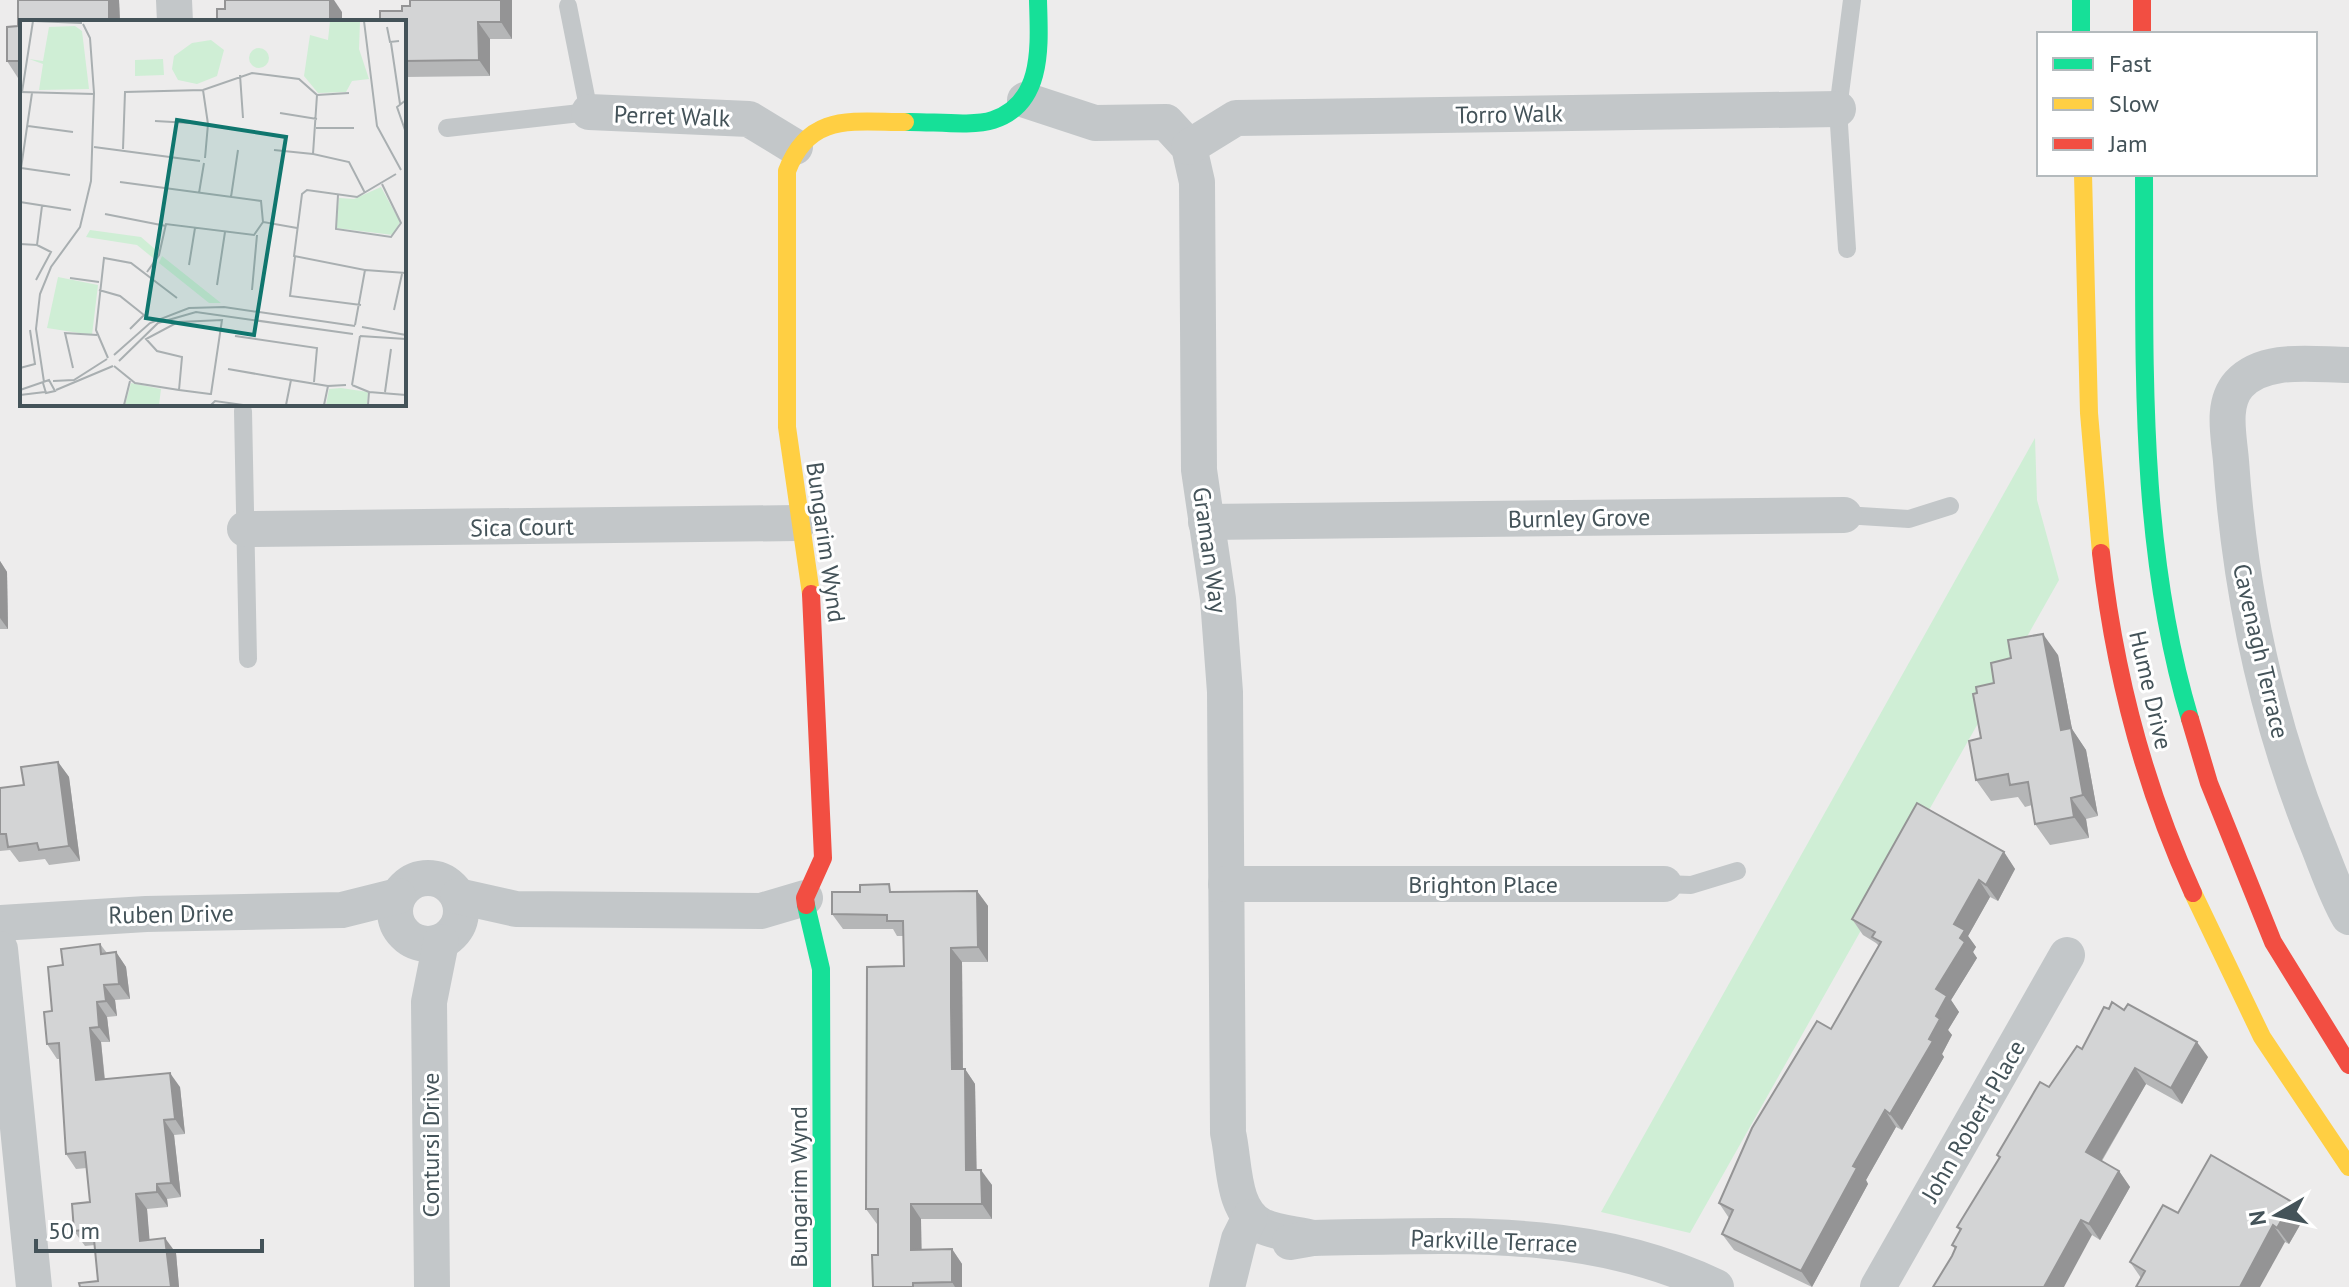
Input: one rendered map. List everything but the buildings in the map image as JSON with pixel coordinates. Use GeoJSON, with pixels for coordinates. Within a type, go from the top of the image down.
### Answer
{"type":"FeatureCollection","features":[{"type":"Feature","properties":{"kind":"street"},"geometry":{"type":"LineString","coordinates":[[174,0],[175,20]]}},
{"type":"Feature","properties":{"kind":"street"},"geometry":{"type":"LineString","coordinates":[[795,147],[814,130],[834,122],[992,121],[1015,111],[1025,100],[1034,81],[1038,59],[1038,0]]}},
{"type":"Feature","properties":{"kind":"street"},"geometry":{"type":"LineString","coordinates":[[2081,0],[2081,32]]}},
{"type":"Feature","properties":{"kind":"street"},"geometry":{"type":"LineString","coordinates":[[2142,0],[2142,32]]}},
{"type":"Feature","properties":{"kind":"street"},"geometry":{"type":"LineString","coordinates":[[1025,100],[1095,123],[1166,122],[1189,147]]}},
{"type":"Feature","properties":{"kind":"street","name":"Torro Walk"},"geometry":{"type":"LineString","coordinates":[[1189,147],[1236,118],[1838,109]]}},
{"type":"Feature","properties":{"kind":"street","name":"Perret Walk"},"geometry":{"type":"LineString","coordinates":[[589,112],[749,119],[795,147]]}},
{"type":"Feature","properties":{"kind":"street","name":"Bungarim Wynd"},"geometry":{"type":"LineString","coordinates":[[795,147],[787,171],[787,427],[798,523],[813,607],[823,858],[805,898],[821,969],[822,1287]]}},
{"type":"Feature","properties":{"kind":"street","name":"Graman Way"},"geometry":{"type":"LineString","coordinates":[[1189,147],[1197,182],[1199,470],[1223,646],[1228,1133],[1244,1228]]}},
{"type":"Feature","properties":{"kind":"street","name":"Hume Drive"},"geometry":{"type":"LineString","coordinates":[[2083,176],[2086,403],[2093,493],[2105,588],[2127,702],[2155,804],[2217,947],[2263,1039],[2349,1167]]}},
{"type":"Feature","properties":{"kind":"street","name":"Hume Drive"},"geometry":{"type":"LineString","coordinates":[[2144,176],[2149,484],[2158,570],[2177,666],[2209,783],[2273,942],[2349,1065]]}},
{"type":"Feature","properties":{"kind":"street","name":"Cavenagh Terrace"},"geometry":{"type":"LineString","coordinates":[[2349,365],[2277,366],[2257,370],[2231,395],[2228,429],[2246,601],[2274,725],[2299,798],[2349,917]]}},
{"type":"Feature","properties":{"kind":"street","name":"Burnley Grove"},"geometry":{"type":"LineString","coordinates":[[1206,522],[1844,515]]}},
{"type":"Feature","properties":{"kind":"street","name":"Sica Court"},"geometry":{"type":"LineString","coordinates":[[245,529],[798,523]]}},
{"type":"Feature","properties":{"kind":"street","name":"Brighton Place"},"geometry":{"type":"LineString","coordinates":[[1226,884],[1664,884]]}},
{"type":"Feature","properties":{"kind":"street","name":"Ruben Drive"},"geometry":{"type":"LineString","coordinates":[[0,923],[146,914],[342,910],[427,921],[516,909],[761,911],[805,898]]}},
{"type":"Feature","properties":{"kind":"street","name":"Contursi Drive"},"geometry":{"type":"LineString","coordinates":[[427,921],[432,1287]]}},
{"type":"Feature","properties":{"kind":"street"},"geometry":{"type":"LineString","coordinates":[[0,949],[34,1287]]}},
{"type":"Feature","properties":{"kind":"street","name":"John Robert Place"},"geometry":{"type":"LineString","coordinates":[[1878,1287],[2067,955]]}},
{"type":"Feature","properties":{"kind":"street","name":"Parkville Terrace"},"geometry":{"type":"LineString","coordinates":[[1244,1228],[1263,1226],[1313,1238],[1476,1236],[1560,1240],[1635,1255],[1716,1287]]}},
{"type":"Feature","properties":{"kind":"street"},"geometry":{"type":"LineString","coordinates":[[1227,1287],[1244,1228]]}},
{"type":"Feature","properties":{"kind":"lane"},"geometry":{"type":"LineString","coordinates":[[1847,249],[1838,109],[1852,0]]}},
{"type":"Feature","properties":{"kind":"lane","name":"Perret Walk"},"geometry":{"type":"LineString","coordinates":[[447,128],[589,112],[568,6]]}},
{"type":"Feature","properties":{"kind":"lane"},"geometry":{"type":"LineString","coordinates":[[243,411],[248,659]]}},
{"type":"Feature","properties":{"kind":"lane","name":"Burnley Grove"},"geometry":{"type":"LineString","coordinates":[[1844,515],[1909,519],[1950,506]]}},
{"type":"Feature","properties":{"kind":"lane","name":"Brighton Place"},"geometry":{"type":"LineString","coordinates":[[1664,884],[1691,885],[1737,871]]}},
{"type":"Feature","properties":{"kind":"green space"},"geometry":{"type":"Polygon","coordinates":[[[2035,438],[2037,500],[2059,580],[1690,1233],[1601,1212],[2035,438]]]}},
{"type":"Feature","properties":{"kind":"traffic: fast"},"geometry":{"type":"LineString","coordinates":[[905,122],[974,123],[993,120],[1010,112],[1022,100],[1035,70],[1039,34],[1038,0]]}},
{"type":"Feature","properties":{"kind":"traffic: fast"},"geometry":{"type":"LineString","coordinates":[[2081,0],[2081,32]]}},
{"type":"Feature","properties":{"kind":"traffic: fast"},"geometry":{"type":"LineString","coordinates":[[2144,176],[2145,380],[2152,517],[2173,652],[2190,719]]}},
{"type":"Feature","properties":{"kind":"traffic: fast"},"geometry":{"type":"LineString","coordinates":[[806,905],[821,969],[822,1287]]}},
{"type":"Feature","properties":{"kind":"traffic: slow"},"geometry":{"type":"LineString","coordinates":[[811,594],[787,427],[787,171],[807,138],[820,130],[851,122],[905,122]]}},
{"type":"Feature","properties":{"kind":"traffic: slow"},"geometry":{"type":"LineString","coordinates":[[2083,176],[2089,413],[2101,553]]}},
{"type":"Feature","properties":{"kind":"traffic: slow"},"geometry":{"type":"LineString","coordinates":[[2193,893],[2262,1037],[2349,1167]]}},
{"type":"Feature","properties":{"kind":"traffic: jam"},"geometry":{"type":"LineString","coordinates":[[2142,0],[2142,32]]}},
{"type":"Feature","properties":{"kind":"traffic: jam"},"geometry":{"type":"LineString","coordinates":[[2101,553],[2114,641],[2134,727],[2160,811],[2193,893]]}},
{"type":"Feature","properties":{"kind":"traffic: jam"},"geometry":{"type":"LineString","coordinates":[[806,905],[805,898],[823,858],[811,594]]}},
{"type":"Feature","properties":{"kind":"traffic: jam"},"geometry":{"type":"LineString","coordinates":[[2190,719],[2209,783],[2273,942],[2349,1065]]}}]}
